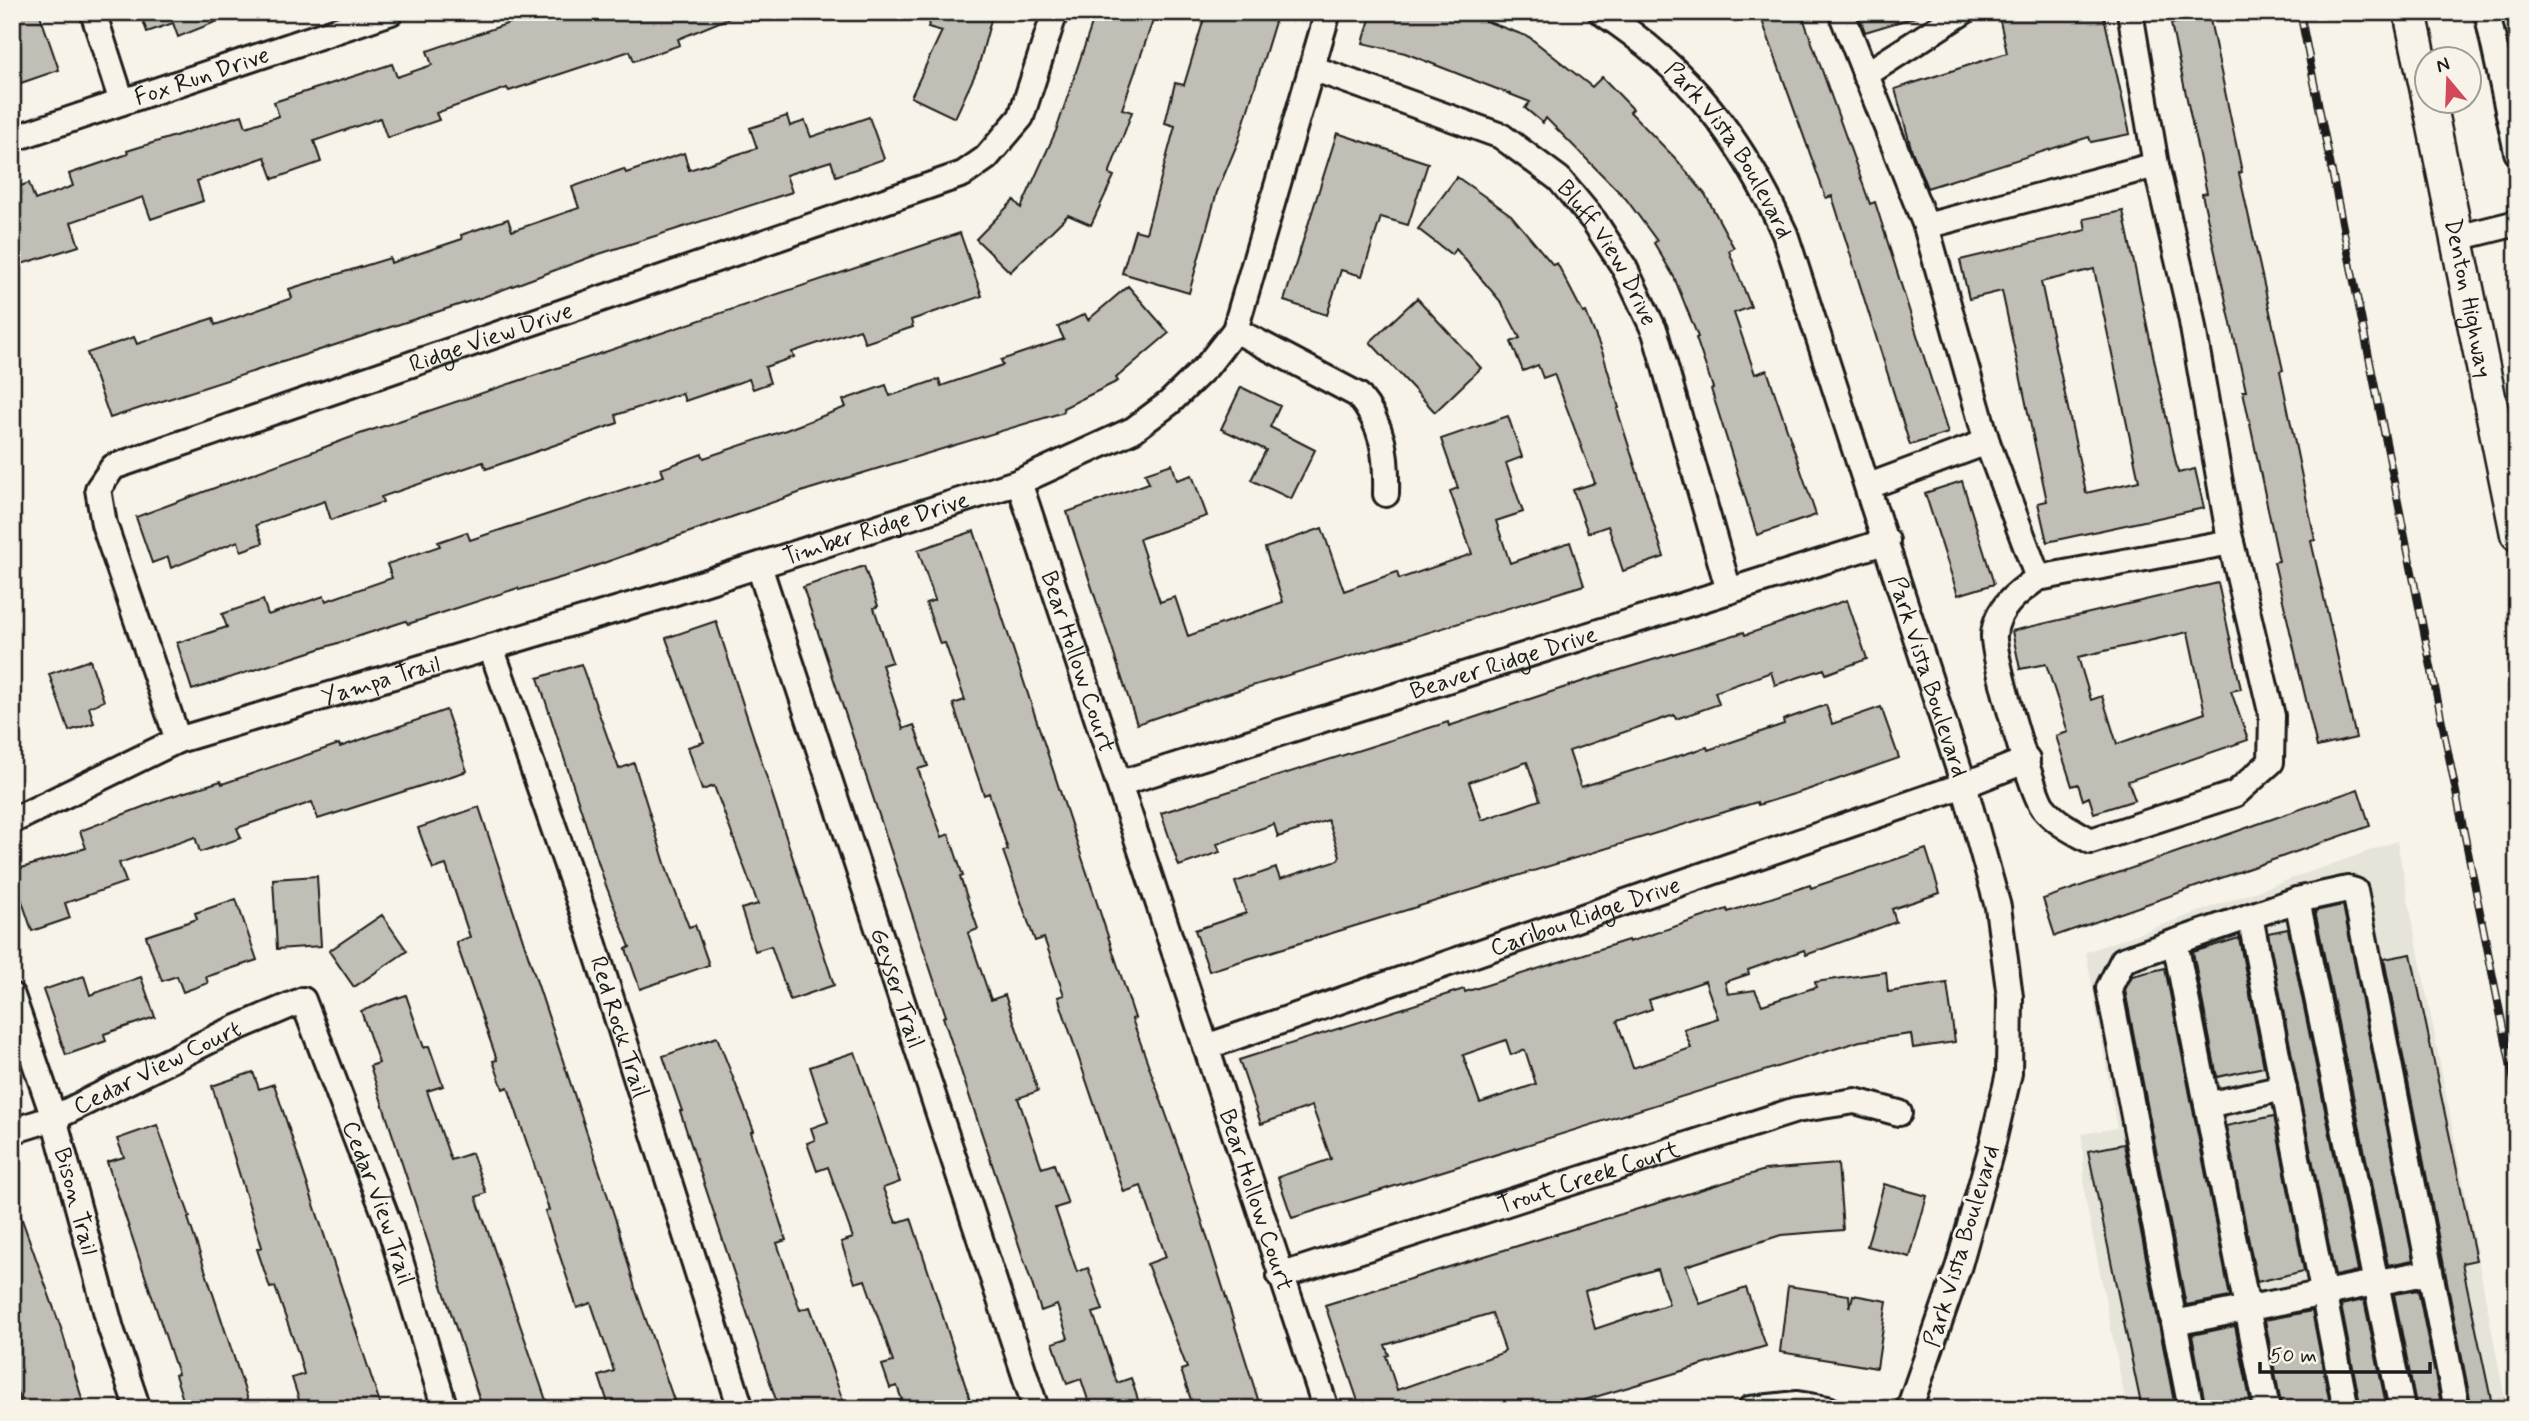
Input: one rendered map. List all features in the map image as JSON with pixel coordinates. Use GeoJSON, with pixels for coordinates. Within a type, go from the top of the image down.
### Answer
{"type":"FeatureCollection","features":[{"type":"Feature","properties":{"kind":"main road"},"geometry":{"type":"LineString","coordinates":[[2410,12],[2417,46]]}},
{"type":"Feature","properties":{"kind":"main road","name":"Denton Highway"},"geometry":{"type":"LineString","coordinates":[[2432,116],[2457,239],[2510,463],[2516,528]]}},
{"type":"Feature","properties":{"kind":"street"},"geometry":{"type":"LineString","coordinates":[[93,12],[122,102]]}},
{"type":"Feature","properties":{"kind":"street","name":"Fox Run Drive"},"geometry":{"type":"LineString","coordinates":[[12,139],[391,12]]}},
{"type":"Feature","properties":{"kind":"street","name":"Ridge View Drive"},"geometry":{"type":"LineString","coordinates":[[178,740],[104,524],[98,489],[113,467],[963,174],[986,158],[1021,117],[1055,12]]}},
{"type":"Feature","properties":{"kind":"street"},"geometry":{"type":"LineString","coordinates":[[1019,482],[1133,430],[1188,385],[1235,330],[1328,12]]}},
{"type":"Feature","properties":{"kind":"street","name":"Park Vista Boulevard"},"geometry":{"type":"LineString","coordinates":[[1601,12],[1646,45],[1691,87],[1728,129],[1768,197],[1785,234],[1887,541],[1964,785],[1998,907],[2010,997],[2009,1073],[1959,1265],[1909,1409]]}},
{"type":"Feature","properties":{"kind":"street"},"geometry":{"type":"LineString","coordinates":[[1841,12],[1926,226],[1987,442],[2038,578]]}},
{"type":"Feature","properties":{"kind":"street"},"geometry":{"type":"LineString","coordinates":[[1866,75],[1963,12]]}},
{"type":"Feature","properties":{"kind":"street"},"geometry":{"type":"LineString","coordinates":[[2130,12],[2156,165],[2191,317],[2231,542],[2272,716],[2271,762],[2235,794],[2091,841],[2062,825],[2041,805],[1999,673],[1993,634],[2010,598],[2038,578],[2231,542]]}},
{"type":"Feature","properties":{"kind":"street"},"geometry":{"type":"LineString","coordinates":[[2487,12],[2517,152]]}},
{"type":"Feature","properties":{"kind":"street","name":"Bluff View Drive"},"geometry":{"type":"LineString","coordinates":[[1312,68],[1501,136],[1559,179],[1594,220],[1624,267],[1655,332],[1729,591]]}},
{"type":"Feature","properties":{"kind":"street"},"geometry":{"type":"LineString","coordinates":[[1926,226],[2156,165]]}},
{"type":"Feature","properties":{"kind":"street"},"geometry":{"type":"LineString","coordinates":[[2457,239],[2517,223]]}},
{"type":"Feature","properties":{"kind":"street"},"geometry":{"type":"LineString","coordinates":[[1235,330],[1358,395],[1373,413],[1384,439],[1386,494]]}},
{"type":"Feature","properties":{"kind":"street"},"geometry":{"type":"LineString","coordinates":[[1869,486],[1987,442]]}},
{"type":"Feature","properties":{"kind":"street","name":"Timber Ridge Drive"},"geometry":{"type":"LineString","coordinates":[[759,566],[1019,482]]}},
{"type":"Feature","properties":{"kind":"street","name":"Bear Hollow Court"},"geometry":{"type":"LineString","coordinates":[[1019,482],[1121,783],[1280,1276],[1326,1409]]}},
{"type":"Feature","properties":{"kind":"street","name":"Beaver Ridge Drive"},"geometry":{"type":"LineString","coordinates":[[1121,783],[1887,541]]}},
{"type":"Feature","properties":{"kind":"street","name":"Yampa Trail"},"geometry":{"type":"LineString","coordinates":[[12,821],[178,740],[759,566]]}},
{"type":"Feature","properties":{"kind":"street","name":"Geyser Trail"},"geometry":{"type":"LineString","coordinates":[[759,566],[1036,1409]]}},
{"type":"Feature","properties":{"kind":"street","name":"Red Rock Trail"},"geometry":{"type":"LineString","coordinates":[[491,647],[589,929],[741,1409]]}},
{"type":"Feature","properties":{"kind":"street","name":"Caribou Ridge Drive"},"geometry":{"type":"LineString","coordinates":[[1206,1047],[1964,785],[2027,760]]}},
{"type":"Feature","properties":{"kind":"street"},"geometry":{"type":"LineString","coordinates":[[2191,1409],[2109,988],[2123,960],[2297,900],[2348,889],[2355,891],[2457,1409]]}},
{"type":"Feature","properties":{"kind":"street"},"geometry":{"type":"LineString","coordinates":[[2297,900],[2402,1409]]}},
{"type":"Feature","properties":{"kind":"street"},"geometry":{"type":"LineString","coordinates":[[2250,916],[2346,1409]]}},
{"type":"Feature","properties":{"kind":"street"},"geometry":{"type":"LineString","coordinates":[[2175,942],[2267,1409]]}},
{"type":"Feature","properties":{"kind":"street","name":"Bison Trail"},"geometry":{"type":"LineString","coordinates":[[12,996],[54,1118],[111,1329],[138,1409]]}},
{"type":"Feature","properties":{"kind":"street","name":"Cedar View Court"},"geometry":{"type":"LineString","coordinates":[[12,1131],[54,1118],[225,1033],[303,1000]]}},
{"type":"Feature","properties":{"kind":"street","name":"Cedar View Trail"},"geometry":{"type":"LineString","coordinates":[[303,1000],[390,1227],[445,1409]]}},
{"type":"Feature","properties":{"kind":"street"},"geometry":{"type":"LineString","coordinates":[[2207,1105],[2284,1088]]}},
{"type":"Feature","properties":{"kind":"street","name":"Trout Creek Court"},"geometry":{"type":"LineString","coordinates":[[1280,1276],[1796,1110],[1855,1101],[1899,1113]]}},
{"type":"Feature","properties":{"kind":"street"},"geometry":{"type":"LineString","coordinates":[[2174,1323],[2430,1272]]}},
{"type":"Feature","properties":{"kind":"street"},"geometry":{"type":"LineString","coordinates":[[1750,1409],[1797,1404],[1828,1409]]}},
{"type":"Feature","properties":{"kind":"shaded area"},"geometry":{"type":"Polygon","coordinates":[[[2397,841],[2507,1409],[2127,1409],[2085,1197],[2082,1134],[2117,1128],[2086,952],[2397,841]]]}},
{"type":"Feature","properties":{"kind":"building"},"geometry":{"type":"Polygon","coordinates":[[[12,12],[39,12],[59,70],[12,86],[12,12]]]}},
{"type":"Feature","properties":{"kind":"building"},"geometry":{"type":"Polygon","coordinates":[[[140,12],[232,12],[233,15],[178,37],[173,23],[147,32],[140,12]]]}},
{"type":"Feature","properties":{"kind":"building"},"geometry":{"type":"Polygon","coordinates":[[[542,12],[741,13],[678,39],[680,45],[634,61],[630,51],[509,91],[507,88],[436,113],[439,120],[387,138],[380,118],[314,141],[321,162],[273,179],[265,157],[197,181],[203,201],[151,219],[143,197],[71,222],[79,246],[12,267],[12,189],[29,183],[35,200],[73,186],[69,174],[128,154],[127,151],[242,115],[246,127],[279,116],[274,102],[392,64],[397,77],[432,65],[427,51],[542,12]]]}},
{"type":"Feature","properties":{"kind":"building"},"geometry":{"type":"Polygon","coordinates":[[[933,12],[993,12],[978,68],[955,118],[911,97],[942,31],[928,27],[933,12]]]}},
{"type":"Feature","properties":{"kind":"building"},"geometry":{"type":"Polygon","coordinates":[[[1096,12],[1156,12],[1122,109],[1132,112],[1109,174],[1114,176],[1091,225],[1068,215],[1010,272],[976,239],[1014,200],[1021,208],[1056,131],[1096,12]]]}},
{"type":"Feature","properties":{"kind":"building"},"geometry":{"type":"Polygon","coordinates":[[[1206,12],[1278,12],[1238,142],[1217,192],[1189,293],[1122,273],[1135,230],[1146,233],[1175,126],[1165,123],[1175,83],[1184,85],[1206,12]]]}},
{"type":"Feature","properties":{"kind":"building"},"geometry":{"type":"Polygon","coordinates":[[[1372,12],[1461,12],[1529,37],[1592,87],[1602,77],[1633,109],[1630,112],[1676,159],[1705,194],[1734,248],[1729,251],[1751,307],[1734,313],[1755,374],[1767,370],[1816,515],[1757,535],[1711,389],[1713,388],[1696,338],[1698,337],[1674,277],[1654,243],[1657,241],[1626,199],[1546,118],[1543,123],[1525,108],[1530,102],[1405,53],[1363,43],[1372,12]]]}},
{"type":"Feature","properties":{"kind":"building"},"geometry":{"type":"Polygon","coordinates":[[[1759,12],[1801,12],[1870,204],[1875,202],[1948,433],[1910,445],[1832,196],[1826,198],[1759,12]]]}},
{"type":"Feature","properties":{"kind":"building"},"geometry":{"type":"Polygon","coordinates":[[[1858,12],[1914,12],[1915,17],[1865,32],[1858,12]]]}},
{"type":"Feature","properties":{"kind":"building"},"geometry":{"type":"Polygon","coordinates":[[[1998,12],[2103,12],[2130,134],[2091,142],[2089,137],[1927,188],[1912,151],[1895,89],[2007,53],[1998,12]]]}},
{"type":"Feature","properties":{"kind":"building"},"geometry":{"type":"Polygon","coordinates":[[[2209,15],[2242,172],[2239,173],[2283,370],[2280,371],[2315,540],[2311,541],[2356,738],[2317,747],[2274,562],[2279,561],[2243,391],[2246,391],[2202,194],[2207,193],[2171,24],[2209,15]]]}},
{"type":"Feature","properties":{"kind":"building"},"geometry":{"type":"Polygon","coordinates":[[[787,116],[790,126],[805,121],[811,137],[869,117],[884,159],[836,176],[831,161],[786,175],[792,192],[596,255],[483,297],[110,418],[87,353],[134,337],[137,344],[213,318],[215,325],[292,298],[289,289],[390,258],[391,263],[462,239],[461,235],[508,219],[512,231],[579,208],[572,187],[624,169],[626,173],[684,153],[689,170],[757,148],[750,128],[787,116]]]}},
{"type":"Feature","properties":{"kind":"building"},"geometry":{"type":"Polygon","coordinates":[[[1337,133],[1428,163],[1408,225],[1381,217],[1362,276],[1341,270],[1327,315],[1284,301],[1337,133]]]}},
{"type":"Feature","properties":{"kind":"building"},"geometry":{"type":"Polygon","coordinates":[[[1457,177],[1511,215],[1553,265],[1557,263],[1583,313],[1586,312],[1603,354],[1619,408],[1617,409],[1664,557],[1623,571],[1608,526],[1588,533],[1573,490],[1595,483],[1554,374],[1543,378],[1538,365],[1523,371],[1511,342],[1520,338],[1501,302],[1456,249],[1452,255],[1418,229],[1457,177]]]}},
{"type":"Feature","properties":{"kind":"building"},"geometry":{"type":"Polygon","coordinates":[[[2123,211],[2178,473],[2195,469],[2204,508],[2047,542],[2038,503],[2047,501],[2002,291],[1969,299],[1960,260],[2086,230],[2084,219],[2123,211]],[[2094,269],[2041,282],[2086,493],[2139,481],[2094,269]]]}},
{"type":"Feature","properties":{"kind":"building"},"geometry":{"type":"Polygon","coordinates":[[[960,233],[982,296],[911,320],[913,327],[865,343],[860,329],[792,352],[794,357],[765,367],[770,383],[753,389],[749,379],[685,401],[682,393],[616,415],[618,423],[486,469],[483,462],[381,497],[383,502],[331,520],[325,501],[256,525],[263,543],[241,551],[238,541],[171,568],[168,557],[152,563],[136,517],[360,434],[960,233]]]}},
{"type":"Feature","properties":{"kind":"building"},"geometry":{"type":"Polygon","coordinates":[[[1128,286],[1169,333],[1116,378],[1118,381],[1063,408],[1064,412],[807,490],[573,574],[519,590],[518,588],[408,624],[406,621],[192,690],[177,643],[227,627],[222,614],[263,600],[268,615],[324,596],[326,601],[392,578],[387,564],[440,546],[438,542],[467,532],[470,540],[664,476],[661,469],[702,454],[704,458],[786,430],[846,407],[843,400],[886,385],[890,396],[939,379],[941,386],[1003,365],[1001,360],[1064,339],[1058,327],[1085,314],[1088,320],[1128,286]]]}},
{"type":"Feature","properties":{"kind":"building"},"geometry":{"type":"Polygon","coordinates":[[[1417,298],[1481,368],[1435,412],[1370,342],[1417,298]]]}},
{"type":"Feature","properties":{"kind":"building"},"geometry":{"type":"Polygon","coordinates":[[[1241,387],[1280,406],[1270,427],[1315,450],[1291,499],[1251,480],[1266,450],[1221,429],[1241,387]]]}},
{"type":"Feature","properties":{"kind":"building"},"geometry":{"type":"Polygon","coordinates":[[[1508,416],[1522,457],[1506,463],[1523,512],[1496,521],[1510,563],[1570,542],[1584,585],[1219,696],[1137,724],[1067,512],[1149,483],[1145,473],[1172,464],[1177,480],[1192,475],[1207,516],[1139,539],[1160,602],[1175,597],[1188,636],[1283,602],[1265,548],[1322,528],[1344,591],[1397,572],[1399,579],[1472,554],[1450,491],[1458,488],[1441,439],[1508,416]]]}},
{"type":"Feature","properties":{"kind":"building"},"geometry":{"type":"Polygon","coordinates":[[[1962,481],[1994,584],[1958,595],[1925,493],[1962,481]]]}},
{"type":"Feature","properties":{"kind":"building"},"geometry":{"type":"Polygon","coordinates":[[[974,531],[1135,1018],[1132,1019],[1186,1170],[1261,1409],[1194,1409],[1181,1370],[1187,1368],[1147,1264],[1166,1257],[1141,1186],[1124,1192],[1058,997],[1064,995],[1044,938],[1035,941],[1003,851],[1008,850],[989,793],[984,795],[953,704],[965,700],[945,643],[940,644],[926,603],[935,600],[918,550],[974,531]]]}},
{"type":"Feature","properties":{"kind":"building"},"geometry":{"type":"Polygon","coordinates":[[[864,566],[878,606],[874,608],[892,662],[882,665],[903,729],[914,725],[928,766],[918,769],[942,837],[949,834],[963,876],[960,877],[978,929],[968,933],[991,1000],[1005,995],[1038,1091],[1018,1098],[1042,1168],[1054,1164],[1068,1204],[1055,1208],[1077,1272],[1088,1268],[1103,1310],[1093,1313],[1117,1383],[1131,1378],[1141,1409],[1091,1409],[1081,1379],[1067,1384],[1053,1343],[1068,1338],[1057,1305],[1041,1311],[943,1017],[946,1016],[803,587],[864,566]]]}},
{"type":"Feature","properties":{"kind":"building"},"geometry":{"type":"Polygon","coordinates":[[[2218,583],[2241,689],[2231,691],[2248,740],[2128,781],[2135,800],[2094,813],[2089,797],[2083,800],[2078,784],[2072,786],[2056,736],[2068,732],[2046,664],[2020,669],[2012,631],[2218,583]],[[2188,632],[2078,657],[2091,700],[2102,696],[2117,744],[2205,713],[2188,632]]]}},
{"type":"Feature","properties":{"kind":"building"},"geometry":{"type":"Polygon","coordinates":[[[1847,600],[1867,659],[1826,674],[1824,669],[1775,685],[1771,672],[1715,692],[1719,704],[1676,719],[1674,715],[1569,751],[1581,787],[1707,747],[1708,750],[1784,724],[1783,720],[1826,705],[1832,724],[1881,707],[1899,758],[1807,790],[1758,805],[1757,802],[1209,971],[1195,930],[1246,913],[1235,882],[1276,868],[1280,879],[1338,860],[1340,856],[1328,820],[1278,837],[1274,824],[1217,844],[1220,852],[1179,866],[1161,813],[1448,722],[1449,726],[1584,681],[1744,632],[1745,635],[1847,600]],[[1527,762],[1469,782],[1482,820],[1540,800],[1527,762]]]}},
{"type":"Feature","properties":{"kind":"building"},"geometry":{"type":"Polygon","coordinates":[[[716,621],[834,985],[790,1000],[771,946],[755,951],[741,909],[758,904],[714,786],[702,790],[688,747],[704,742],[666,638],[716,621]]]}},
{"type":"Feature","properties":{"kind":"building"},"geometry":{"type":"Polygon","coordinates":[[[90,660],[104,701],[89,707],[94,723],[69,731],[49,674],[90,660]]]}},
{"type":"Feature","properties":{"kind":"building"},"geometry":{"type":"Polygon","coordinates":[[[581,664],[619,769],[634,763],[668,873],[689,927],[695,925],[709,965],[640,989],[626,949],[630,947],[605,883],[538,678],[581,664]]]}},
{"type":"Feature","properties":{"kind":"building"},"geometry":{"type":"Polygon","coordinates":[[[446,710],[467,771],[318,819],[312,802],[237,828],[241,838],[200,852],[195,837],[119,863],[126,882],[65,903],[70,918],[32,931],[12,871],[86,848],[80,831],[166,798],[221,781],[222,784],[339,744],[340,747],[446,710]]]}},
{"type":"Feature","properties":{"kind":"building"},"geometry":{"type":"Polygon","coordinates":[[[2358,789],[2370,826],[2055,936],[2043,899],[2358,789]]]}},
{"type":"Feature","properties":{"kind":"building"},"geometry":{"type":"Polygon","coordinates":[[[479,807],[677,1409],[610,1409],[599,1376],[614,1371],[591,1303],[577,1308],[545,1211],[549,1210],[508,1087],[503,1089],[493,1061],[497,1060],[456,942],[470,937],[446,865],[433,869],[418,828],[479,807]]]}},
{"type":"Feature","properties":{"kind":"building"},"geometry":{"type":"Polygon","coordinates":[[[1926,849],[1940,893],[1892,909],[1896,922],[1806,955],[1804,950],[1748,970],[1749,974],[1725,982],[1728,994],[1755,990],[1762,1005],[1816,987],[1815,982],[1886,972],[1888,992],[1947,983],[1955,1042],[1913,1048],[1911,1034],[1860,1041],[1292,1218],[1278,1177],[1331,1159],[1312,1106],[1261,1124],[1239,1060],[1464,989],[1465,992],[1628,940],[1629,942],[1727,909],[1728,912],[1810,885],[1811,888],[1926,849]],[[1705,981],[1649,1000],[1652,1009],[1617,1021],[1633,1068],[1691,1048],[1684,1029],[1718,1018],[1705,981]],[[1506,1040],[1463,1055],[1480,1103],[1536,1084],[1525,1050],[1511,1055],[1506,1040]]]}},
{"type":"Feature","properties":{"kind":"building"},"geometry":{"type":"Polygon","coordinates":[[[317,876],[321,946],[277,949],[273,879],[317,876]]]}},
{"type":"Feature","properties":{"kind":"building"},"geometry":{"type":"Polygon","coordinates":[[[236,899],[257,960],[206,977],[208,983],[183,992],[177,976],[162,981],[146,936],[197,919],[195,913],[236,899]]]}},
{"type":"Feature","properties":{"kind":"building"},"geometry":{"type":"Polygon","coordinates":[[[2343,905],[2413,1260],[2388,1265],[2315,911],[2343,905]]]}},
{"type":"Feature","properties":{"kind":"building"},"geometry":{"type":"Polygon","coordinates":[[[382,915],[407,951],[354,987],[329,951],[382,915]]]}},
{"type":"Feature","properties":{"kind":"building"},"geometry":{"type":"Polygon","coordinates":[[[2288,929],[2358,1271],[2335,1276],[2268,933],[2288,929]]]}},
{"type":"Feature","properties":{"kind":"building"},"geometry":{"type":"Polygon","coordinates":[[[2239,938],[2264,1067],[2217,1077],[2193,952],[2239,938]]]}},
{"type":"Feature","properties":{"kind":"building"},"geometry":{"type":"Polygon","coordinates":[[[2411,954],[2476,1260],[2462,1263],[2493,1409],[2472,1409],[2384,959],[2411,954]]]}},
{"type":"Feature","properties":{"kind":"building"},"geometry":{"type":"Polygon","coordinates":[[[2165,968],[2230,1297],[2186,1305],[2125,990],[2132,976],[2165,968]]]}},
{"type":"Feature","properties":{"kind":"building"},"geometry":{"type":"Polygon","coordinates":[[[84,976],[90,995],[141,977],[155,1017],[104,1034],[106,1041],[66,1055],[43,990],[84,976]]]}},
{"type":"Feature","properties":{"kind":"building"},"geometry":{"type":"Polygon","coordinates":[[[406,995],[424,1048],[429,1046],[443,1086],[427,1091],[451,1160],[472,1153],[486,1193],[476,1197],[549,1409],[483,1409],[477,1392],[370,1066],[379,1063],[361,1011],[406,995]]]}},
{"type":"Feature","properties":{"kind":"building"},"geometry":{"type":"Polygon","coordinates":[[[717,1037],[754,1131],[751,1132],[786,1240],[777,1243],[800,1310],[810,1307],[844,1404],[831,1409],[779,1409],[663,1056],[717,1037]]]}},
{"type":"Feature","properties":{"kind":"building"},"geometry":{"type":"Polygon","coordinates":[[[855,1052],[900,1182],[883,1188],[896,1223],[911,1218],[973,1409],[905,1409],[897,1386],[890,1388],[882,1365],[893,1362],[887,1343],[865,1280],[855,1283],[841,1242],[853,1238],[828,1167],[817,1171],[807,1143],[815,1140],[811,1128],[828,1122],[810,1067],[855,1052]]]}},
{"type":"Feature","properties":{"kind":"building"},"geometry":{"type":"Polygon","coordinates":[[[253,1072],[259,1089],[274,1084],[382,1409],[302,1409],[292,1378],[304,1374],[299,1356],[275,1287],[270,1288],[257,1249],[262,1247],[212,1086],[253,1072]]]}},
{"type":"Feature","properties":{"kind":"building"},"geometry":{"type":"Polygon","coordinates":[[[2274,1116],[2304,1271],[2257,1282],[2226,1126],[2274,1116]]]}},
{"type":"Feature","properties":{"kind":"building"},"geometry":{"type":"Polygon","coordinates":[[[157,1125],[190,1217],[188,1218],[251,1409],[186,1409],[175,1375],[178,1374],[107,1162],[124,1157],[117,1139],[157,1125]]]}},
{"type":"Feature","properties":{"kind":"building"},"geometry":{"type":"Polygon","coordinates":[[[2124,1144],[2174,1402],[2142,1409],[2088,1151],[2124,1144]]]}},
{"type":"Feature","properties":{"kind":"building"},"geometry":{"type":"Polygon","coordinates":[[[1838,1164],[1843,1230],[1781,1235],[1686,1266],[1700,1304],[1746,1288],[1766,1346],[1555,1409],[1353,1409],[1353,1406],[1359,1404],[1325,1305],[1765,1170],[1838,1164]],[[1657,1269],[1585,1291],[1595,1329],[1669,1304],[1657,1269]],[[1492,1313],[1385,1345],[1397,1390],[1502,1353],[1505,1350],[1492,1313]]]}},
{"type":"Feature","properties":{"kind":"building"},"geometry":{"type":"Polygon","coordinates":[[[1884,1184],[1927,1196],[1910,1257],[1867,1246],[1884,1184]]]}},
{"type":"Feature","properties":{"kind":"building"},"geometry":{"type":"Polygon","coordinates":[[[15,1200],[62,1331],[85,1409],[23,1409],[12,1378],[12,1201],[15,1200]]]}},
{"type":"Feature","properties":{"kind":"building"},"geometry":{"type":"Polygon","coordinates":[[[1788,1286],[1849,1295],[1850,1308],[1853,1295],[1887,1301],[1877,1368],[1780,1352],[1788,1286]]]}},
{"type":"Feature","properties":{"kind":"building"},"geometry":{"type":"Polygon","coordinates":[[[2418,1290],[2442,1409],[2417,1409],[2394,1294],[2418,1290]]]}},
{"type":"Feature","properties":{"kind":"building"},"geometry":{"type":"Polygon","coordinates":[[[2364,1300],[2387,1409],[2361,1409],[2341,1305],[2364,1300]]]}},
{"type":"Feature","properties":{"kind":"building"},"geometry":{"type":"Polygon","coordinates":[[[2312,1311],[2331,1409],[2282,1409],[2265,1320],[2312,1311]]]}},
{"type":"Feature","properties":{"kind":"building"},"geometry":{"type":"Polygon","coordinates":[[[2235,1326],[2252,1409],[2206,1409],[2192,1335],[2235,1326]]]}},
{"type":"Feature","properties":{"kind":"railway"},"geometry":{"type":"LineString","coordinates":[[2300,12],[2517,1097]]}}]}
